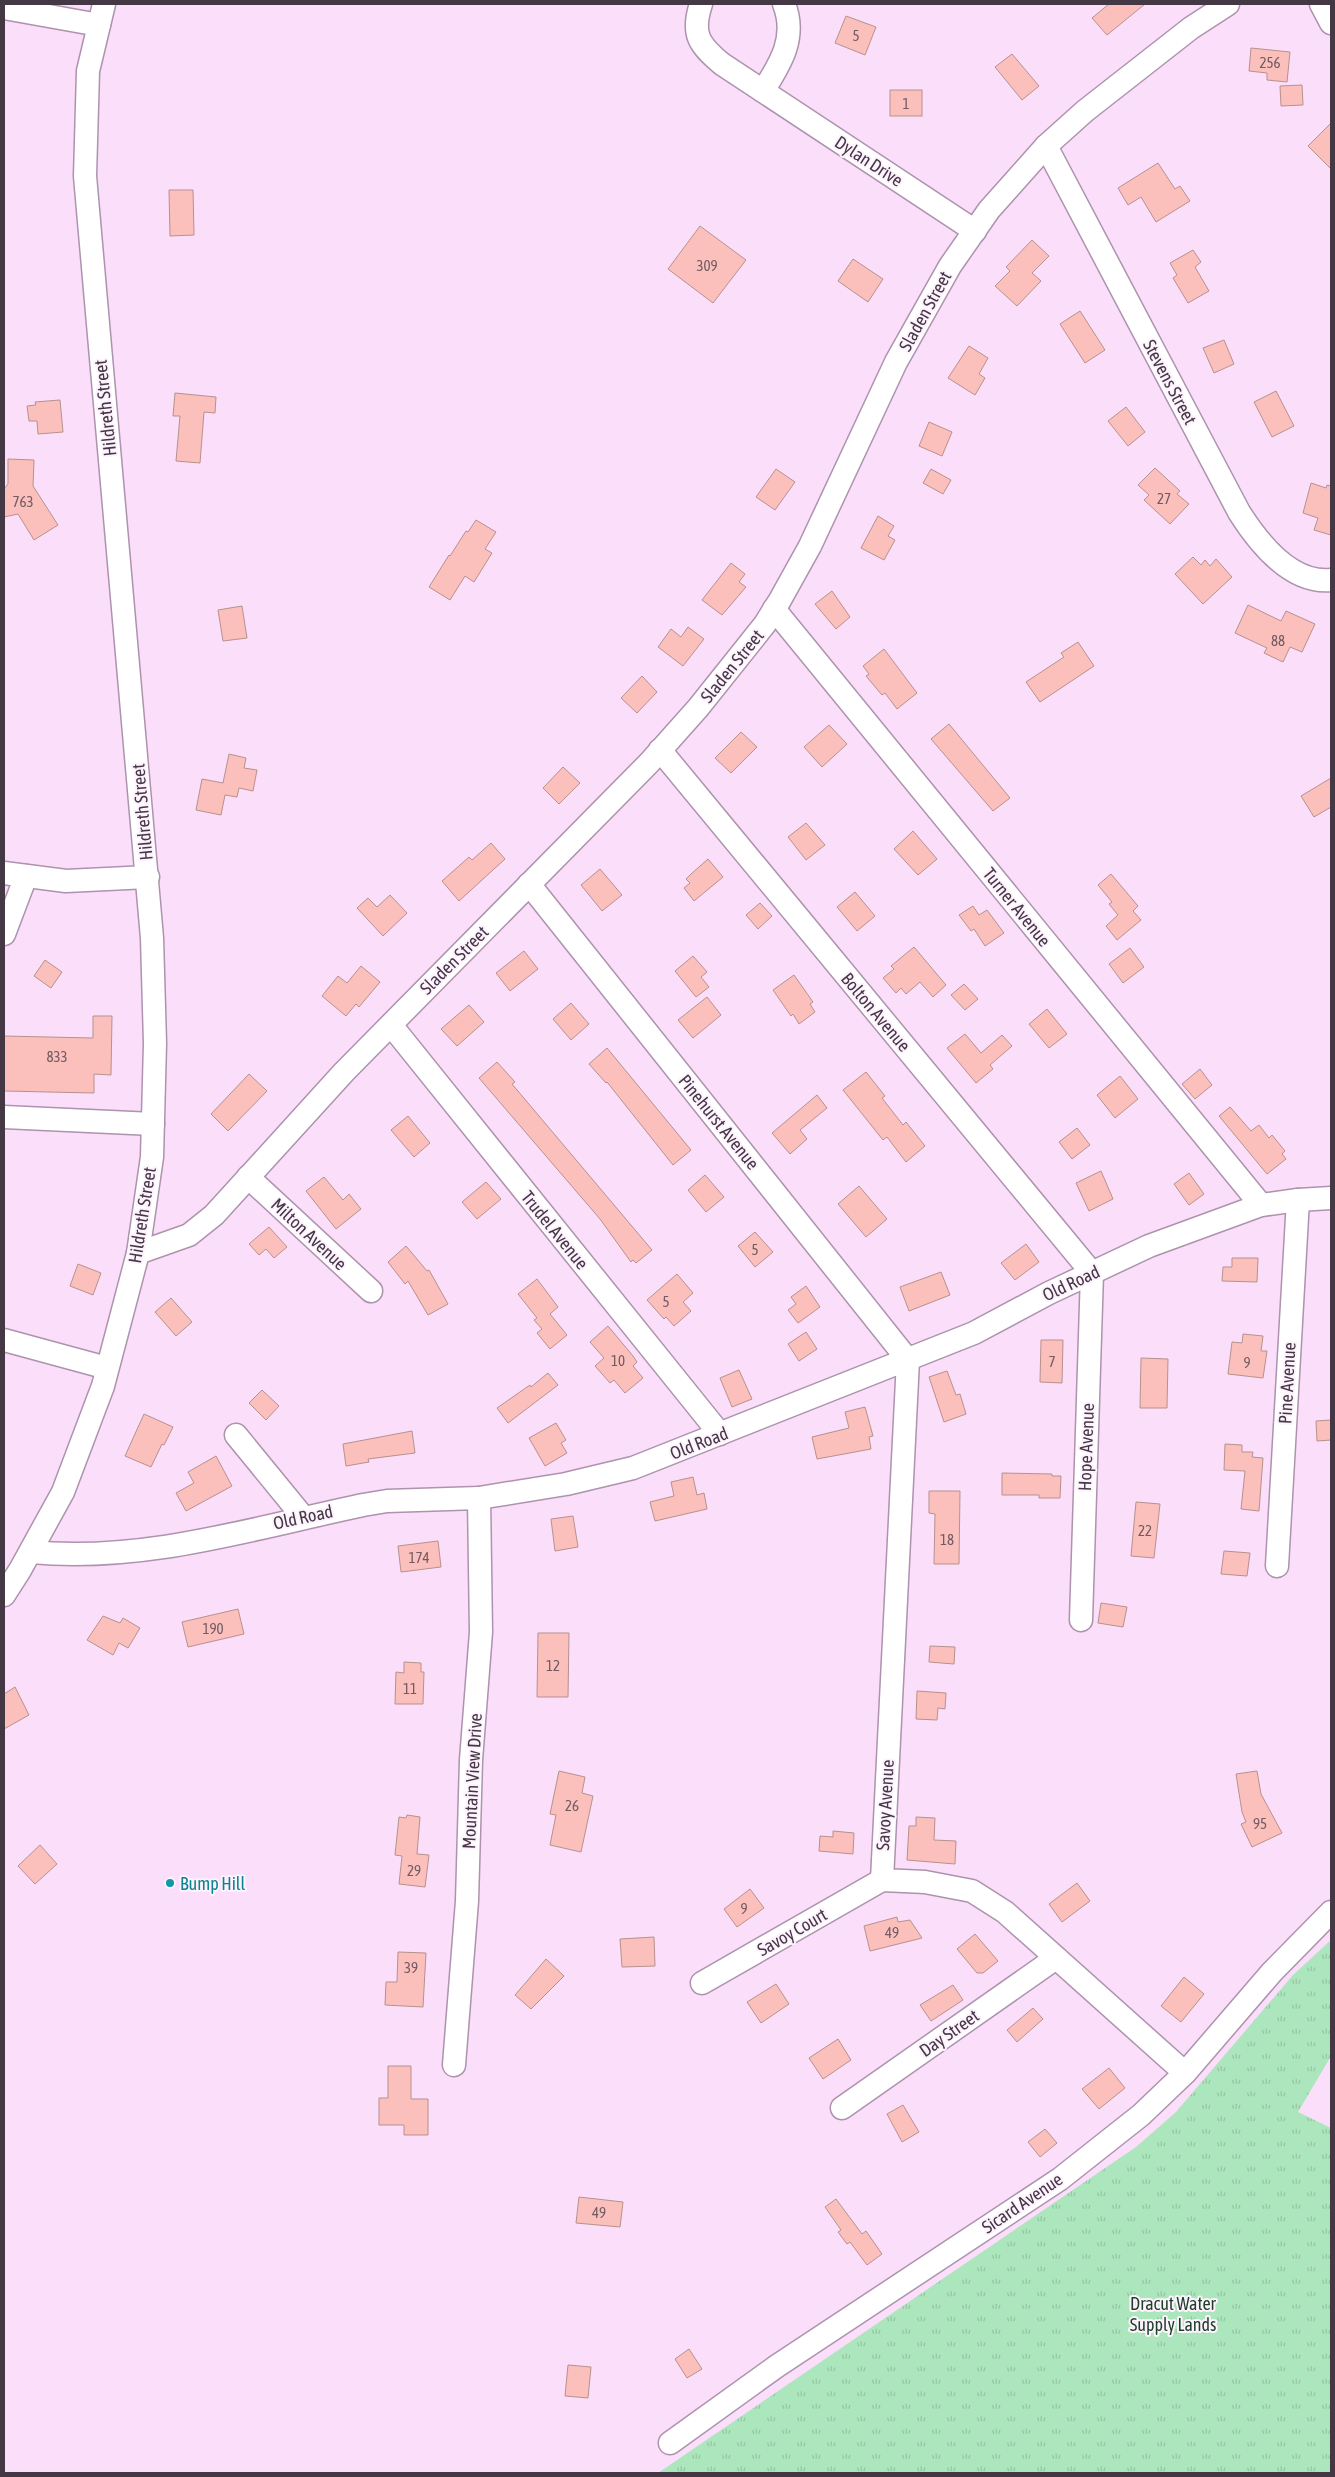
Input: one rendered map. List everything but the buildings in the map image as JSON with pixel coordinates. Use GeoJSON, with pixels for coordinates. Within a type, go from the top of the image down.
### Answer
{"type":"FeatureCollection","features":[{"type":"Feature","properties":{"kind":"street","name":"Dylan Drive"},"geometry":{"type":"LineString","coordinates":[[701,4],[696,19],[698,38],[708,52],[722,64],[975,231]]}},
{"type":"Feature","properties":{"kind":"street"},"geometry":{"type":"LineString","coordinates":[[763,91],[778,67],[789,41],[789,22],[784,4]]}},
{"type":"Feature","properties":{"kind":"street","name":"Sladen Street"},"geometry":{"type":"LineString","coordinates":[[138,1253],[189,1235],[214,1215],[391,1025],[660,750],[704,701],[765,624],[774,609],[810,546],[896,362],[950,266],[989,210],[1046,146],[1085,111],[1191,28],[1228,4]]}},
{"type":"Feature","properties":{"kind":"street"},"geometry":{"type":"LineString","coordinates":[[1321,4],[1331,23]]}},
{"type":"Feature","properties":{"kind":"street"},"geometry":{"type":"LineString","coordinates":[[4,8],[102,14]]}},
{"type":"Feature","properties":{"kind":"street","name":"Hildreth Street"},"geometry":{"type":"LineString","coordinates":[[4,1595],[31,1552],[63,1492],[103,1386],[138,1253],[152,1158],[154,1024],[152,938],[148,877],[85,176],[88,71],[102,14]]}},
{"type":"Feature","properties":{"kind":"street","name":"Stevens Street"},"geometry":{"type":"LineString","coordinates":[[1046,146],[1239,512],[1252,532],[1286,566],[1306,576],[1331,580]]}},
{"type":"Feature","properties":{"kind":"street","name":"Turner Avenue"},"geometry":{"type":"LineString","coordinates":[[774,609],[1261,1205]]}},
{"type":"Feature","properties":{"kind":"street","name":"Bolton Avenue"},"geometry":{"type":"LineString","coordinates":[[660,750],[1092,1273]]}},
{"type":"Feature","properties":{"kind":"street"},"geometry":{"type":"LineString","coordinates":[[4,873],[66,881],[148,877]]}},
{"type":"Feature","properties":{"kind":"street"},"geometry":{"type":"LineString","coordinates":[[4,934],[26,876]]}},
{"type":"Feature","properties":{"kind":"street","name":"Pinehurst Avenue"},"geometry":{"type":"LineString","coordinates":[[529,884],[908,1360]]}},
{"type":"Feature","properties":{"kind":"street","name":"Trudel Avenue"},"geometry":{"type":"LineString","coordinates":[[391,1025],[720,1434]]}},
{"type":"Feature","properties":{"kind":"street"},"geometry":{"type":"LineString","coordinates":[[4,1117],[152,1124]]}},
{"type":"Feature","properties":{"kind":"street","name":"Milton Avenue"},"geometry":{"type":"LineString","coordinates":[[248,1177],[371,1291]]}},
{"type":"Feature","properties":{"kind":"street","name":"Old Road"},"geometry":{"type":"LineString","coordinates":[[31,1552],[60,1555],[125,1552],[166,1546],[387,1501],[479,1498],[566,1484],[633,1468],[974,1333],[1049,1293],[1148,1246],[1261,1205],[1331,1198]]}},
{"type":"Feature","properties":{"kind":"street","name":"Pine Avenue"},"geometry":{"type":"LineString","coordinates":[[1277,1566],[1298,1200]]}},
{"type":"Feature","properties":{"kind":"street","name":"Hope Avenue"},"geometry":{"type":"LineString","coordinates":[[1081,1620],[1092,1273]]}},
{"type":"Feature","properties":{"kind":"street"},"geometry":{"type":"LineString","coordinates":[[4,1340],[107,1368]]}},
{"type":"Feature","properties":{"kind":"street","name":"Savoy Avenue"},"geometry":{"type":"LineString","coordinates":[[882,1880],[908,1360]]}},
{"type":"Feature","properties":{"kind":"street"},"geometry":{"type":"LineString","coordinates":[[236,1435],[303,1517]]}},
{"type":"Feature","properties":{"kind":"street","name":"Mountain View Drive"},"geometry":{"type":"LineString","coordinates":[[454,2065],[467,1901],[471,1760],[481,1632],[479,1498]]}},
{"type":"Feature","properties":{"kind":"street"},"geometry":{"type":"LineString","coordinates":[[882,1880],[925,1882],[972,1891],[1005,1912],[1185,2072]]}},
{"type":"Feature","properties":{"kind":"street","name":"Savoy Court"},"geometry":{"type":"LineString","coordinates":[[702,1983],[882,1880]]}},
{"type":"Feature","properties":{"kind":"street","name":"Sicard Avenue"},"geometry":{"type":"LineString","coordinates":[[670,2443],[777,2366],[1060,2179],[1141,2115],[1185,2072],[1272,1972],[1331,1912]]}},
{"type":"Feature","properties":{"kind":"street","name":"Day Street"},"geometry":{"type":"LineString","coordinates":[[842,2108],[1056,1958]]}},
{"type":"Feature","properties":{"kind":"green space","name":"Dracut Water Supply Lands"},"geometry":{"type":"Polygon","coordinates":[[[1331,1940],[1331,2056],[1298,2112],[1331,2128],[1331,2473],[658,2473],[1136,2147],[1176,2112],[1293,1975],[1331,1940]]]}},
{"type":"Feature","properties":{"kind":"place","name":"Bump Hill"},"geometry":{"type":"Point","coordinates":[170,1883]}}]}
